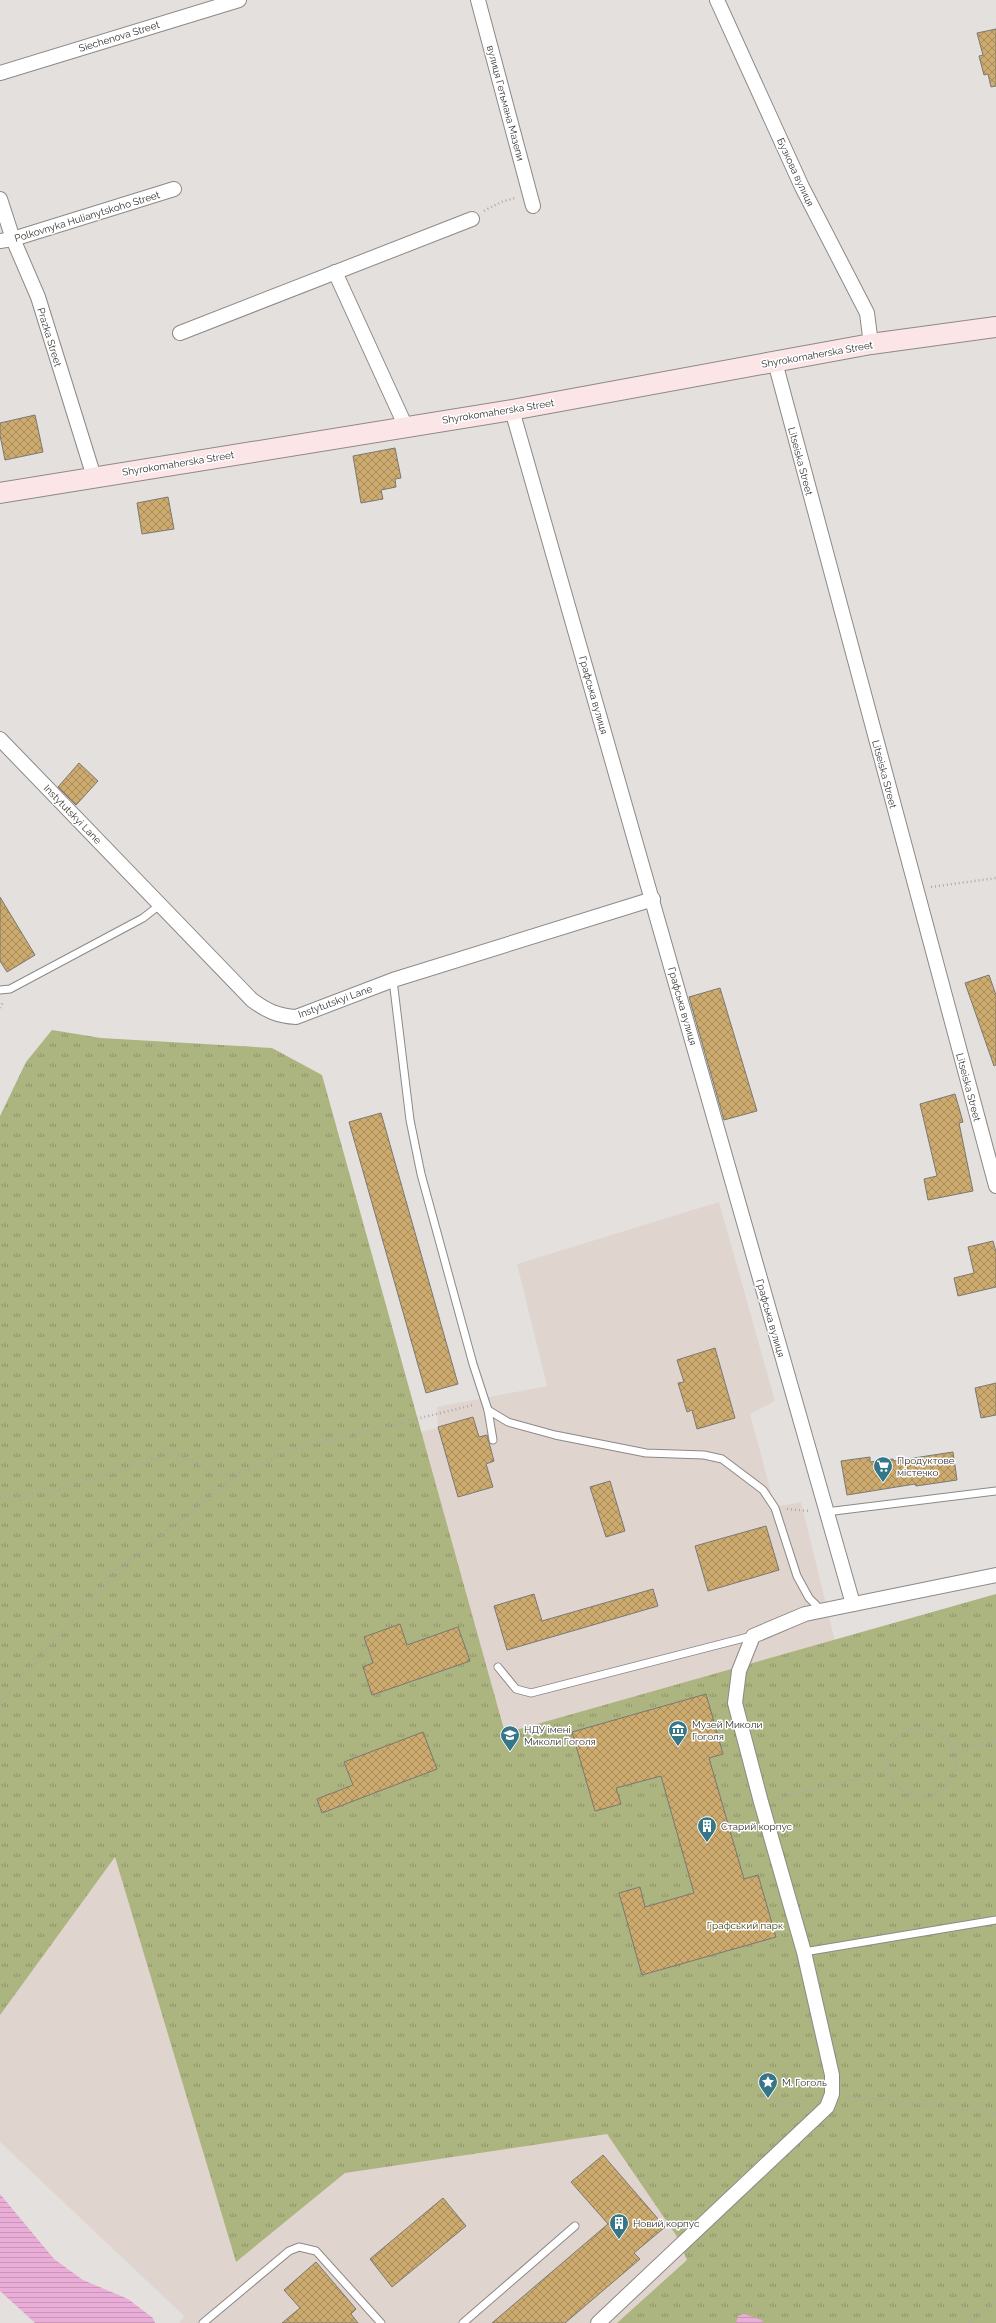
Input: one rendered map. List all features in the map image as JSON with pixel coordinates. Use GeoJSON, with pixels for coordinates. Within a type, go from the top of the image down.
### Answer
{"type":"FeatureCollection","features":[{"type":"Feature","properties":{"kind":"street","name":"Siechenova Street"},"geometry":{"type":"LineString","coordinates":[[0,73],[239,0]]}},
{"type":"Feature","properties":{"kind":"street","name":"вулиця Гетьмана Мазепи"},"geometry":{"type":"LineString","coordinates":[[478,0],[532,200]]}},
{"type":"Feature","properties":{"kind":"street","name":"Бузкова вулиця"},"geometry":{"type":"LineString","coordinates":[[717,0],[802,187],[867,313],[871,344]]}},
{"type":"Feature","properties":{"kind":"street","name":"Polkovnyka Hulianytskoho Street"},"geometry":{"type":"LineString","coordinates":[[6,240],[174,189]]}},
{"type":"Feature","properties":{"kind":"street","name":"Prazka Street"},"geometry":{"type":"LineString","coordinates":[[0,199],[6,240],[38,297],[94,477]]}},
{"type":"Feature","properties":{"kind":"street"},"geometry":{"type":"LineString","coordinates":[[180,333],[472,219]]}},
{"type":"Feature","properties":{"kind":"street"},"geometry":{"type":"LineString","coordinates":[[335,272],[405,425]]}},
{"type":"Feature","properties":{"kind":"street","name":"Shyrokomaherska Street"},"geometry":{"type":"LineString","coordinates":[[0,493],[405,425],[512,410],[871,344],[996,327]]}},
{"type":"Feature","properties":{"kind":"street","name":"Litseiska Street"},"geometry":{"type":"LineString","coordinates":[[775,362],[915,889],[996,1186]]}},
{"type":"Feature","properties":{"kind":"street","name":"Графська вулиця"},"geometry":{"type":"LineString","coordinates":[[512,410],[653,899],[853,1604]]}},
{"type":"Feature","properties":{"kind":"street","name":"Instytutskyi Lane"},"geometry":{"type":"LineString","coordinates":[[0,739],[161,904],[252,1000],[267,1011],[282,1016],[296,1017],[393,980],[653,899]]}},
{"type":"Feature","properties":{"kind":"street"},"geometry":{"type":"LineString","coordinates":[[598,2323],[829,2100],[832,2075],[804,1952],[761,1802],[735,1703],[739,1671],[753,1636],[805,1614],[996,1575]]}},
{"type":"Feature","properties":{"kind":"lane"},"geometry":{"type":"LineString","coordinates":[[0,990],[10,989],[143,918],[161,904]]}},
{"type":"Feature","properties":{"kind":"lane"},"geometry":{"type":"LineString","coordinates":[[393,980],[410,1120],[421,1174],[486,1402],[493,1440]]}},
{"type":"Feature","properties":{"kind":"lane"},"geometry":{"type":"LineString","coordinates":[[488,1410],[508,1422],[555,1435],[646,1453],[704,1455],[722,1459],[763,1490],[775,1508],[797,1576],[808,1598],[821,1610]]}},
{"type":"Feature","properties":{"kind":"lane"},"geometry":{"type":"LineString","coordinates":[[826,1512],[996,1491]]}},
{"type":"Feature","properties":{"kind":"lane"},"geometry":{"type":"LineString","coordinates":[[498,1667],[516,1689],[531,1693],[753,1636]]}},
{"type":"Feature","properties":{"kind":"lane"},"geometry":{"type":"LineString","coordinates":[[804,1952],[996,1920]]}},
{"type":"Feature","properties":{"kind":"lane"},"geometry":{"type":"LineString","coordinates":[[462,2323],[575,2226]]}},
{"type":"Feature","properties":{"kind":"lane"},"geometry":{"type":"LineString","coordinates":[[203,2323],[289,2251],[299,2247],[316,2251],[381,2323]]}},
{"type":"Feature","properties":{"kind":"path"},"geometry":{"type":"LineString","coordinates":[[472,219],[501,202],[532,200]]}},
{"type":"Feature","properties":{"kind":"path"},"geometry":{"type":"LineString","coordinates":[[915,889],[996,878]]}},
{"type":"Feature","properties":{"kind":"path"},"geometry":{"type":"LineString","coordinates":[[0,1702],[118,1570],[242,1472],[291,1450],[486,1402]]}},
{"type":"Feature","properties":{"kind":"path"},"geometry":{"type":"LineString","coordinates":[[0,1498],[56,1490],[175,1453],[215,1473],[242,1472]]}},
{"type":"Feature","properties":{"kind":"path"},"geometry":{"type":"LineString","coordinates":[[775,1508],[826,1512]]}},
{"type":"Feature","properties":{"kind":"path"},"geometry":{"type":"LineString","coordinates":[[913,1729],[934,1730],[943,1735],[955,1752],[957,1764],[954,1776],[947,1786],[938,1793],[926,1796],[913,1795],[902,1790],[894,1781],[889,1770],[888,1760],[890,1749],[904,1734],[913,1729]]}},
{"type":"Feature","properties":{"kind":"path"},"geometry":{"type":"LineString","coordinates":[[955,1752],[996,1742]]}},
{"type":"Feature","properties":{"kind":"path"},"geometry":{"type":"LineString","coordinates":[[761,1802],[889,1770]]}},
{"type":"Feature","properties":{"kind":"path"},"geometry":{"type":"LineString","coordinates":[[775,2101],[829,2100],[996,2113]]}},
{"type":"Feature","properties":{"kind":"path"},"geometry":{"type":"LineString","coordinates":[[969,2323],[996,2301]]}},
{"type":"Feature","properties":{"kind":"shaded area","name":"Графський парк"},"geometry":{"type":"Polygon","coordinates":[[[719,1202],[775,1401],[750,1414],[775,1507],[801,1502],[834,1637],[915,1915],[985,2323],[179,2323],[184,2316],[0,2142],[0,1782],[369,1444],[438,1428],[437,1407],[547,1386],[517,1264],[719,1202]]]}},
{"type":"Feature","properties":{"kind":"shaded area"},"geometry":{"type":"Polygon","coordinates":[[[0,2194],[54,2259],[83,2280],[128,2299],[153,2318],[155,2323],[35,2323],[0,2291],[0,2194]]]}},
{"type":"Feature","properties":{"kind":"shaded area"},"geometry":{"type":"Polygon","coordinates":[[[744,2314],[762,2320],[763,2323],[736,2323],[738,2316],[744,2314]]]}},
{"type":"Feature","properties":{"kind":"green space","name":"Графський парк"},"geometry":{"type":"Polygon","coordinates":[[[52,1030],[101,1038],[272,1048],[322,1075],[505,1733],[996,1594],[996,2323],[617,2323],[687,2260],[676,2235],[607,2134],[345,2173],[236,2262],[115,1857],[0,2015],[0,1116],[26,1062],[52,1030]]]}},
{"type":"Feature","properties":{"kind":"building"},"geometry":{"type":"Polygon","coordinates":[[[996,29],[996,86],[991,87],[988,74],[984,75],[979,56],[983,55],[977,33],[996,29]]]}},
{"type":"Feature","properties":{"kind":"building"},"geometry":{"type":"Polygon","coordinates":[[[35,415],[43,452],[5,460],[0,435],[0,423],[35,415]]]}},
{"type":"Feature","properties":{"kind":"building"},"geometry":{"type":"Polygon","coordinates":[[[395,448],[401,478],[395,479],[396,487],[381,490],[383,499],[361,503],[353,456],[395,448]]]}},
{"type":"Feature","properties":{"kind":"building"},"geometry":{"type":"Polygon","coordinates":[[[168,497],[174,529],[142,534],[137,503],[168,497]]]}},
{"type":"Feature","properties":{"kind":"building"},"geometry":{"type":"Polygon","coordinates":[[[79,763],[98,781],[76,805],[58,787],[79,763]]]}},
{"type":"Feature","properties":{"kind":"building"},"geometry":{"type":"Polygon","coordinates":[[[0,897],[35,955],[7,972],[0,961],[0,897]]]}},
{"type":"Feature","properties":{"kind":"building"},"geometry":{"type":"Polygon","coordinates":[[[989,975],[996,995],[996,1065],[994,1066],[965,983],[989,975]]]}},
{"type":"Feature","properties":{"kind":"building"},"geometry":{"type":"Polygon","coordinates":[[[720,988],[757,1111],[724,1120],[689,997],[720,988]]]}},
{"type":"Feature","properties":{"kind":"building"},"geometry":{"type":"Polygon","coordinates":[[[955,1094],[963,1122],[959,1123],[973,1191],[928,1200],[924,1179],[937,1176],[920,1104],[955,1094]]]}},
{"type":"Feature","properties":{"kind":"building"},"geometry":{"type":"Polygon","coordinates":[[[381,1113],[458,1384],[426,1393],[349,1122],[381,1113]]]}},
{"type":"Feature","properties":{"kind":"building"},"geometry":{"type":"Polygon","coordinates":[[[993,1241],[996,1252],[996,1287],[958,1296],[954,1278],[974,1273],[968,1247],[993,1241]]]}},
{"type":"Feature","properties":{"kind":"building"},"geometry":{"type":"Polygon","coordinates":[[[715,1348],[735,1418],[697,1429],[692,1410],[687,1412],[678,1383],[684,1382],[677,1360],[715,1348]]]}},
{"type":"Feature","properties":{"kind":"building"},"geometry":{"type":"Polygon","coordinates":[[[996,1383],[996,1415],[981,1418],[975,1388],[996,1383]]]}},
{"type":"Feature","properties":{"kind":"building"},"geometry":{"type":"Polygon","coordinates":[[[473,1417],[479,1437],[487,1435],[494,1461],[486,1464],[493,1487],[458,1497],[438,1427],[473,1417]]]}},
{"type":"Feature","properties":{"kind":"building"},"geometry":{"type":"Polygon","coordinates":[[[953,1452],[957,1480],[916,1486],[915,1484],[847,1495],[841,1461],[870,1457],[870,1462],[893,1459],[894,1461],[953,1452]]]}},
{"type":"Feature","properties":{"kind":"building"},"geometry":{"type":"Polygon","coordinates":[[[610,1481],[625,1531],[606,1537],[590,1487],[610,1481]]]}},
{"type":"Feature","properties":{"kind":"building"},"geometry":{"type":"Polygon","coordinates":[[[766,1526],[779,1570],[708,1591],[695,1546],[766,1526]]]}},
{"type":"Feature","properties":{"kind":"building"},"geometry":{"type":"Polygon","coordinates":[[[653,1589],[658,1606],[507,1650],[494,1606],[534,1594],[542,1621],[653,1589]]]}},
{"type":"Feature","properties":{"kind":"building"},"geometry":{"type":"Polygon","coordinates":[[[400,1624],[407,1645],[458,1627],[470,1661],[372,1695],[363,1667],[373,1663],[364,1637],[400,1624]]]}},
{"type":"Feature","properties":{"kind":"building","name":"Старий корпус"},"geometry":{"type":"Polygon","coordinates":[[[706,1694],[723,1754],[709,1758],[744,1879],[758,1875],[776,1937],[642,1975],[619,1893],[640,1887],[645,1907],[694,1893],[661,1776],[616,1788],[621,1804],[595,1811],[572,1732],[706,1694]]]}},
{"type":"Feature","properties":{"kind":"building"},"geometry":{"type":"Polygon","coordinates":[[[423,1732],[437,1769],[322,1813],[317,1799],[353,1785],[344,1762],[423,1732]]]}},
{"type":"Feature","properties":{"kind":"building","name":"Новий корпус"},"geometry":{"type":"Polygon","coordinates":[[[603,2155],[665,2227],[634,2253],[640,2259],[565,2323],[492,2323],[608,2224],[571,2182],[603,2155]]]}},
{"type":"Feature","properties":{"kind":"building"},"geometry":{"type":"Polygon","coordinates":[[[443,2198],[466,2226],[392,2287],[370,2259],[443,2198]]]}},
{"type":"Feature","properties":{"kind":"building"},"geometry":{"type":"Polygon","coordinates":[[[316,2262],[356,2309],[351,2314],[358,2323],[282,2323],[300,2308],[284,2290],[316,2262]]]}},
{"type":"Feature","properties":{"kind":"place","name":"Продуктове містечко"},"geometry":{"type":"Point","coordinates":[883,1483]}},
{"type":"Feature","properties":{"kind":"place","name":"Музей Миколи Гоголя"},"geometry":{"type":"Point","coordinates":[678,1747]}},
{"type":"Feature","properties":{"kind":"place","name":"НДУ імені Миколи Гоголя"},"geometry":{"type":"Point","coordinates":[510,1752]}},
{"type":"Feature","properties":{"kind":"place","name":"Старий корпус"},"geometry":{"type":"Point","coordinates":[707,1843]}},
{"type":"Feature","properties":{"kind":"place","name":"М. Гоголь"},"geometry":{"type":"Point","coordinates":[768,2099]}},
{"type":"Feature","properties":{"kind":"place","name":"Новий корпус"},"geometry":{"type":"Point","coordinates":[619,2240]}}]}
